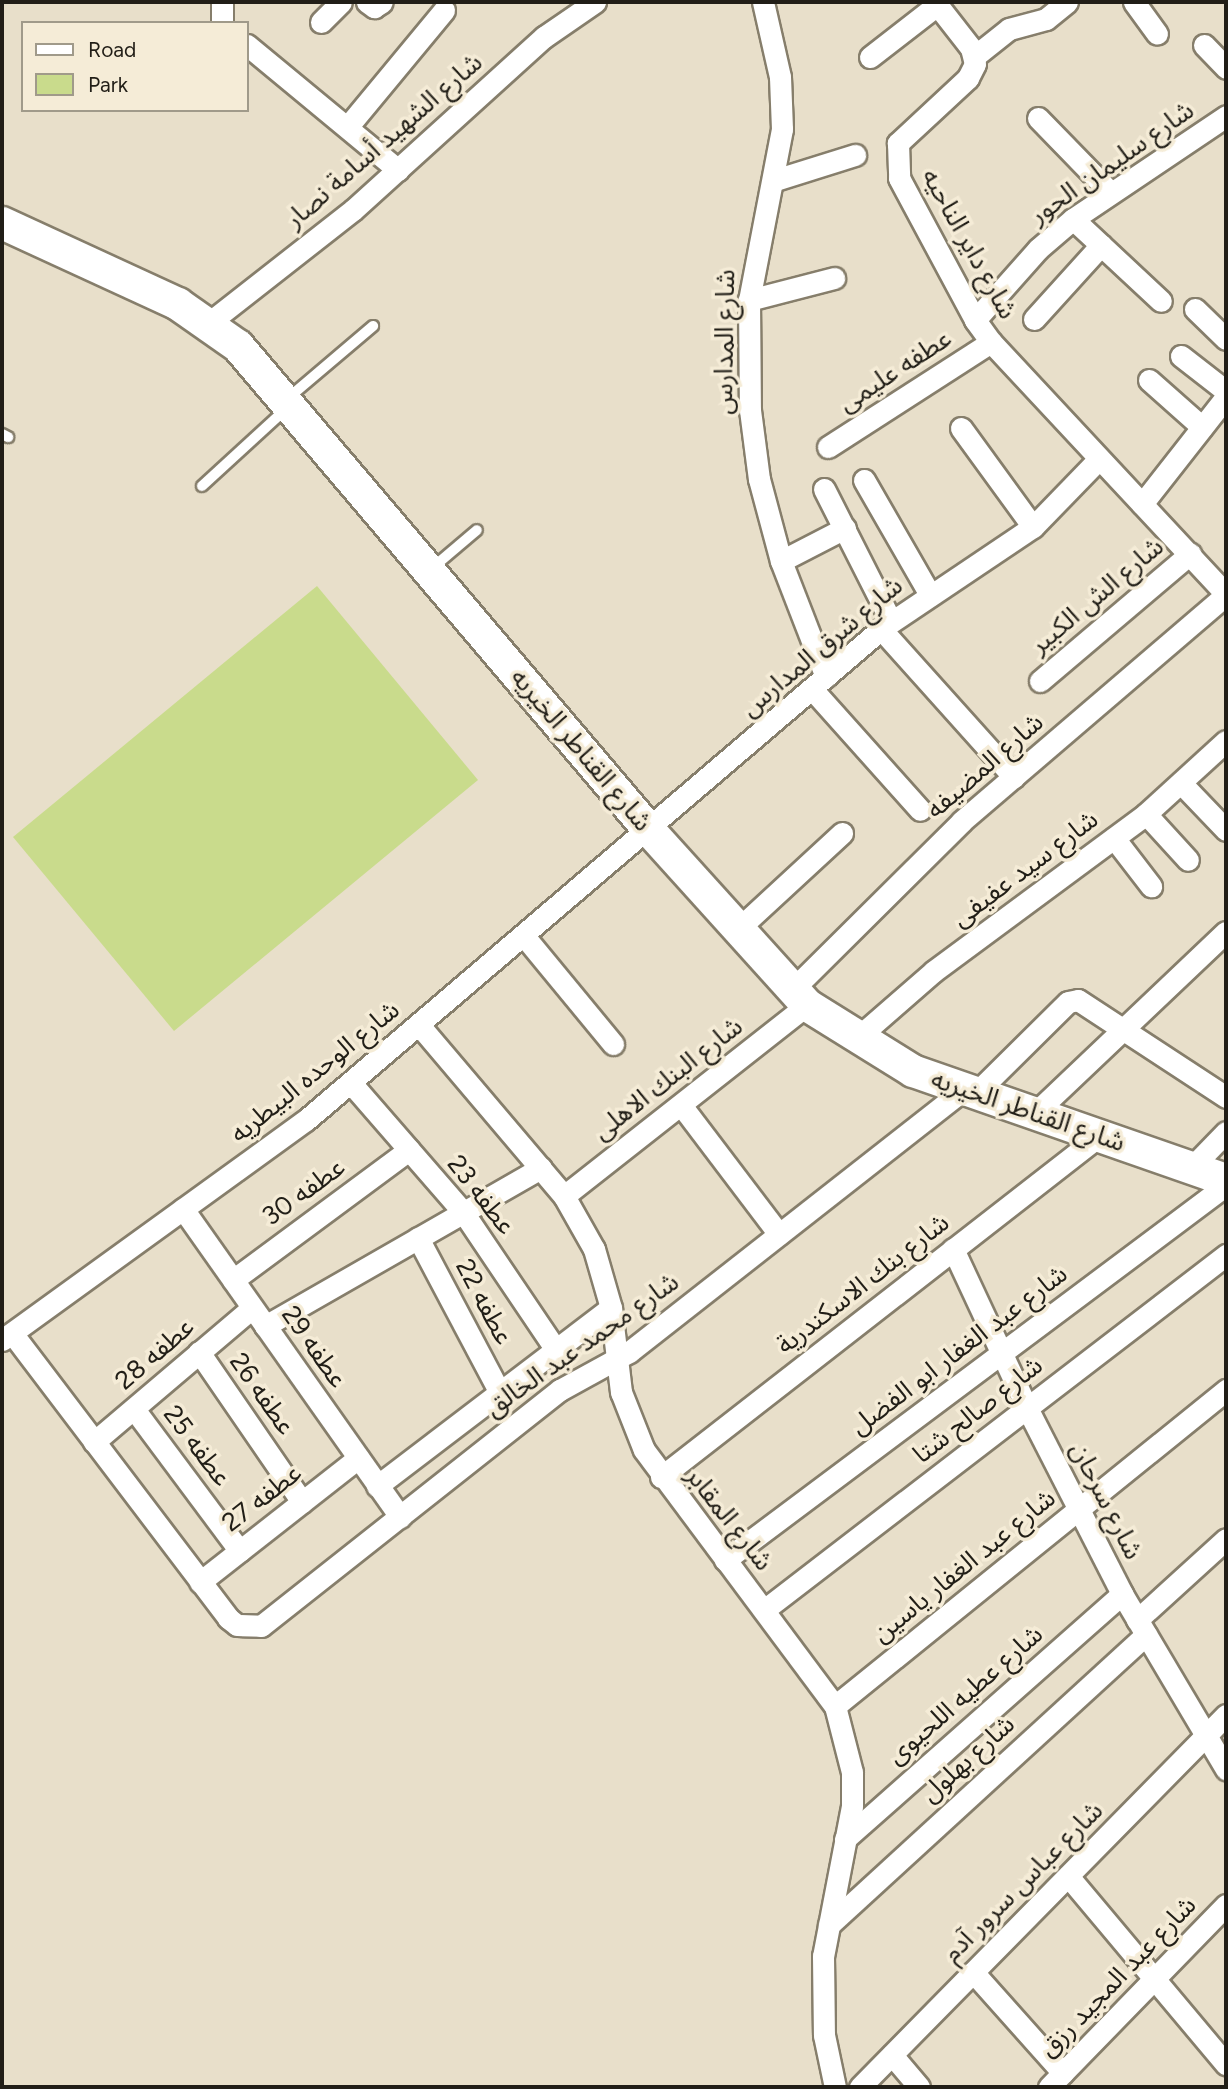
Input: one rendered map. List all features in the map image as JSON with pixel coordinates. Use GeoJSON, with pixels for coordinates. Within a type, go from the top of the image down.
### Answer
{"type":"FeatureCollection","features":[{"type":"Feature","properties":{"kind":"main road","name":"شارع القناطر الخيريه"},"geometry":{"type":"LineString","coordinates":[[2,223],[78,255],[210,322],[238,346],[649,830],[799,998],[856,1040],[913,1071],[1226,1180]]}},
{"type":"Feature","properties":{"kind":"street"},"geometry":{"type":"LineString","coordinates":[[222,2],[222,21]]}},
{"type":"Feature","properties":{"kind":"street"},"geometry":{"type":"LineString","coordinates":[[321,22],[341,2]]}},
{"type":"Feature","properties":{"kind":"street"},"geometry":{"type":"LineString","coordinates":[[367,2],[374,7],[382,2]]}},
{"type":"Feature","properties":{"kind":"street","name":"شارع الشهيد أسامة نصار"},"geometry":{"type":"LineString","coordinates":[[210,322],[398,170],[544,37],[593,2]]}},
{"type":"Feature","properties":{"kind":"street","name":"شارع المدارس"},"geometry":{"type":"LineString","coordinates":[[763,2],[780,77],[782,129],[775,180],[762,219],[749,300],[750,410],[759,479],[819,683]]}},
{"type":"Feature","properties":{"kind":"street"},"geometry":{"type":"LineString","coordinates":[[870,57],[936,3],[975,55],[1009,30],[1046,19],[1067,2]]}},
{"type":"Feature","properties":{"kind":"street"},"geometry":{"type":"LineString","coordinates":[[1134,2],[1157,34]]}},
{"type":"Feature","properties":{"kind":"street"},"geometry":{"type":"LineString","coordinates":[[349,125],[445,5]]}},
{"type":"Feature","properties":{"kind":"street"},"geometry":{"type":"LineString","coordinates":[[1204,45],[1226,68]]}},
{"type":"Feature","properties":{"kind":"street"},"geometry":{"type":"LineString","coordinates":[[248,46],[349,125],[398,170]]}},
{"type":"Feature","properties":{"kind":"street","name":"شارع داير الناحيه"},"geometry":{"type":"LineString","coordinates":[[975,55],[973,71],[906,134],[895,154],[899,178],[975,320],[992,342],[1098,460],[1226,595]]}},
{"type":"Feature","properties":{"kind":"street","name":"شارع سليمان الحور"},"geometry":{"type":"LineString","coordinates":[[975,320],[1038,249],[1073,219],[1226,116]]}},
{"type":"Feature","properties":{"kind":"street"},"geometry":{"type":"LineString","coordinates":[[1038,118],[1110,192]]}},
{"type":"Feature","properties":{"kind":"street"},"geometry":{"type":"LineString","coordinates":[[775,180],[855,155]]}},
{"type":"Feature","properties":{"kind":"street"},"geometry":{"type":"LineString","coordinates":[[1073,219],[1161,301]]}},
{"type":"Feature","properties":{"kind":"street"},"geometry":{"type":"LineString","coordinates":[[1034,319],[1101,245]]}},
{"type":"Feature","properties":{"kind":"street"},"geometry":{"type":"LineString","coordinates":[[749,300],[834,278]]}},
{"type":"Feature","properties":{"kind":"street"},"geometry":{"type":"LineString","coordinates":[[1195,309],[1226,339]]}},
{"type":"Feature","properties":{"kind":"street","name":"عطفه عليمى"},"geometry":{"type":"LineString","coordinates":[[828,447],[992,342]]}},
{"type":"Feature","properties":{"kind":"street"},"geometry":{"type":"LineString","coordinates":[[1181,356],[1226,391]]}},
{"type":"Feature","properties":{"kind":"street"},"geometry":{"type":"LineString","coordinates":[[1149,380],[1202,427]]}},
{"type":"Feature","properties":{"kind":"street"},"geometry":{"type":"LineString","coordinates":[[1142,504],[1226,397]]}},
{"type":"Feature","properties":{"kind":"street"},"geometry":{"type":"LineString","coordinates":[[961,428],[1033,527]]}},
{"type":"Feature","properties":{"kind":"street","name":"شارع شرق المدارس"},"geometry":{"type":"LineString","coordinates":[[649,830],[886,625],[1033,527],[1098,460]]}},
{"type":"Feature","properties":{"kind":"street"},"geometry":{"type":"LineString","coordinates":[[864,480],[930,595]]}},
{"type":"Feature","properties":{"kind":"street"},"geometry":{"type":"LineString","coordinates":[[824,489],[845,528],[886,625],[1014,777]]}},
{"type":"Feature","properties":{"kind":"street"},"geometry":{"type":"LineString","coordinates":[[781,561],[845,528]]}},
{"type":"Feature","properties":{"kind":"street","name":"شارع الش الكبير"},"geometry":{"type":"LineString","coordinates":[[1040,681],[1190,554]]}},
{"type":"Feature","properties":{"kind":"street","name":"شارع المضيفه"},"geometry":{"type":"LineString","coordinates":[[799,998],[962,821],[1226,595]]}},
{"type":"Feature","properties":{"kind":"street"},"geometry":{"type":"LineString","coordinates":[[819,683],[920,810]]}},
{"type":"Feature","properties":{"kind":"street","name":"شارع سيد عفيفى"},"geometry":{"type":"LineString","coordinates":[[856,1040],[934,971],[1146,814],[1226,741]]}},
{"type":"Feature","properties":{"kind":"street"},"geometry":{"type":"LineString","coordinates":[[1181,783],[1226,830]]}},
{"type":"Feature","properties":{"kind":"street"},"geometry":{"type":"LineString","coordinates":[[1146,814],[1188,860]]}},
{"type":"Feature","properties":{"kind":"street","name":"شارع الوحده البيطريه"},"geometry":{"type":"LineString","coordinates":[[7,1337],[351,1083],[649,830]]}},
{"type":"Feature","properties":{"kind":"street"},"geometry":{"type":"LineString","coordinates":[[737,930],[842,833]]}},
{"type":"Feature","properties":{"kind":"street"},"geometry":{"type":"LineString","coordinates":[[1114,838],[1151,886]]}},
{"type":"Feature","properties":{"kind":"street"},"geometry":{"type":"LineString","coordinates":[[1035,1114],[1226,932]]}},
{"type":"Feature","properties":{"kind":"street"},"geometry":{"type":"LineString","coordinates":[[524,936],[613,1044]]}},
{"type":"Feature","properties":{"kind":"street","name":"شارع البنك الاهلى"},"geometry":{"type":"LineString","coordinates":[[564,1196],[681,1105],[799,998]]}},
{"type":"Feature","properties":{"kind":"street","name":"شارع محمد عبد الخالق"},"geometry":{"type":"LineString","coordinates":[[200,1582],[228,1618],[249,1627],[272,1620],[560,1390],[615,1361],[971,1091],[1068,1002],[1084,1001],[1226,1097]]}},
{"type":"Feature","properties":{"kind":"street","name":"شارع المقابر"},"geometry":{"type":"LineString","coordinates":[[419,1025],[564,1196],[594,1249],[611,1308],[615,1361],[630,1422],[662,1477],[835,1706],[852,1772],[845,1839],[829,1925],[821,1995],[824,2035],[835,2087]]}},
{"type":"Feature","properties":{"kind":"street","name":"عطفه 23"},"geometry":{"type":"LineString","coordinates":[[351,1083],[463,1212],[556,1350]]}},
{"type":"Feature","properties":{"kind":"street"},"geometry":{"type":"LineString","coordinates":[[681,1105],[779,1234]]}},
{"type":"Feature","properties":{"kind":"street"},"geometry":{"type":"LineString","coordinates":[[1191,1168],[1226,1132]]}},
{"type":"Feature","properties":{"kind":"street","name":"شارع بنك الاسكندرية"},"geometry":{"type":"LineString","coordinates":[[662,1477],[1099,1136]]}},
{"type":"Feature","properties":{"kind":"street","name":"عطفه 30"},"geometry":{"type":"LineString","coordinates":[[233,1280],[410,1150]]}},
{"type":"Feature","properties":{"kind":"street"},"geometry":{"type":"LineString","coordinates":[[265,1326],[541,1168]]}},
{"type":"Feature","properties":{"kind":"street","name":"شارع عبد الغفار ابو الفضل"},"geometry":{"type":"LineString","coordinates":[[725,1560],[1226,1185]]}},
{"type":"Feature","properties":{"kind":"street","name":"عطفه 29"},"geometry":{"type":"LineString","coordinates":[[183,1209],[400,1517]]}},
{"type":"Feature","properties":{"kind":"street","name":"عطفه 22"},"geometry":{"type":"LineString","coordinates":[[418,1238],[500,1393]]}},
{"type":"Feature","properties":{"kind":"street","name":"شارع سرحان"},"geometry":{"type":"LineString","coordinates":[[953,1249],[1027,1408],[1122,1594],[1226,1769]]}},
{"type":"Feature","properties":{"kind":"street","name":"شارع صالح شتا"},"geometry":{"type":"LineString","coordinates":[[764,1610],[1226,1255]]}},
{"type":"Feature","properties":{"kind":"street","name":"عطفه 28"},"geometry":{"type":"LineString","coordinates":[[94,1442],[252,1308]]}},
{"type":"Feature","properties":{"kind":"street"},"geometry":{"type":"LineString","coordinates":[[377,1486],[611,1308]]}},
{"type":"Feature","properties":{"kind":"street"},"geometry":{"type":"LineString","coordinates":[[7,1337],[94,1442],[200,1582]]}},
{"type":"Feature","properties":{"kind":"street","name":"عطفه 26"},"geometry":{"type":"LineString","coordinates":[[200,1352],[302,1502]]}},
{"type":"Feature","properties":{"kind":"street","name":"شارع عبد الغفار ياسين"},"geometry":{"type":"LineString","coordinates":[[835,1706],[1226,1390]]}},
{"type":"Feature","properties":{"kind":"street","name":"عطفه 25"},"geometry":{"type":"LineString","coordinates":[[134,1409],[240,1551]]}},
{"type":"Feature","properties":{"kind":"street","name":"عطفه 27"},"geometry":{"type":"LineString","coordinates":[[200,1582],[358,1458]]}},
{"type":"Feature","properties":{"kind":"street","name":"شارع بهلول"},"geometry":{"type":"LineString","coordinates":[[829,1925],[1142,1627],[1226,1539]]}},
{"type":"Feature","properties":{"kind":"street","name":"شارع عطيه اللحيوى"},"geometry":{"type":"LineString","coordinates":[[845,1839],[1122,1594]]}},
{"type":"Feature","properties":{"kind":"street","name":"شارع عباس سرور آدم"},"geometry":{"type":"LineString","coordinates":[[860,2087],[1226,1715]]}},
{"type":"Feature","properties":{"kind":"street"},"geometry":{"type":"LineString","coordinates":[[1068,1876],[1224,2058]]}},
{"type":"Feature","properties":{"kind":"street","name":"شارع عبد المجيد رزق"},"geometry":{"type":"LineString","coordinates":[[1056,2080],[1226,1905]]}},
{"type":"Feature","properties":{"kind":"street"},"geometry":{"type":"LineString","coordinates":[[973,1972],[1056,2080]]}},
{"type":"Feature","properties":{"kind":"street"},"geometry":{"type":"LineString","coordinates":[[892,2055],[919,2087]]}},
{"type":"Feature","properties":{"kind":"lane"},"geometry":{"type":"LineString","coordinates":[[202,486],[287,403],[373,326]]}},
{"type":"Feature","properties":{"kind":"lane"},"geometry":{"type":"LineString","coordinates":[[429,570],[477,530]]}},
{"type":"Feature","properties":{"kind":"green space"},"geometry":{"type":"Polygon","coordinates":[[[317,586],[478,780],[174,1031],[13,837],[317,586]]]}}]}
